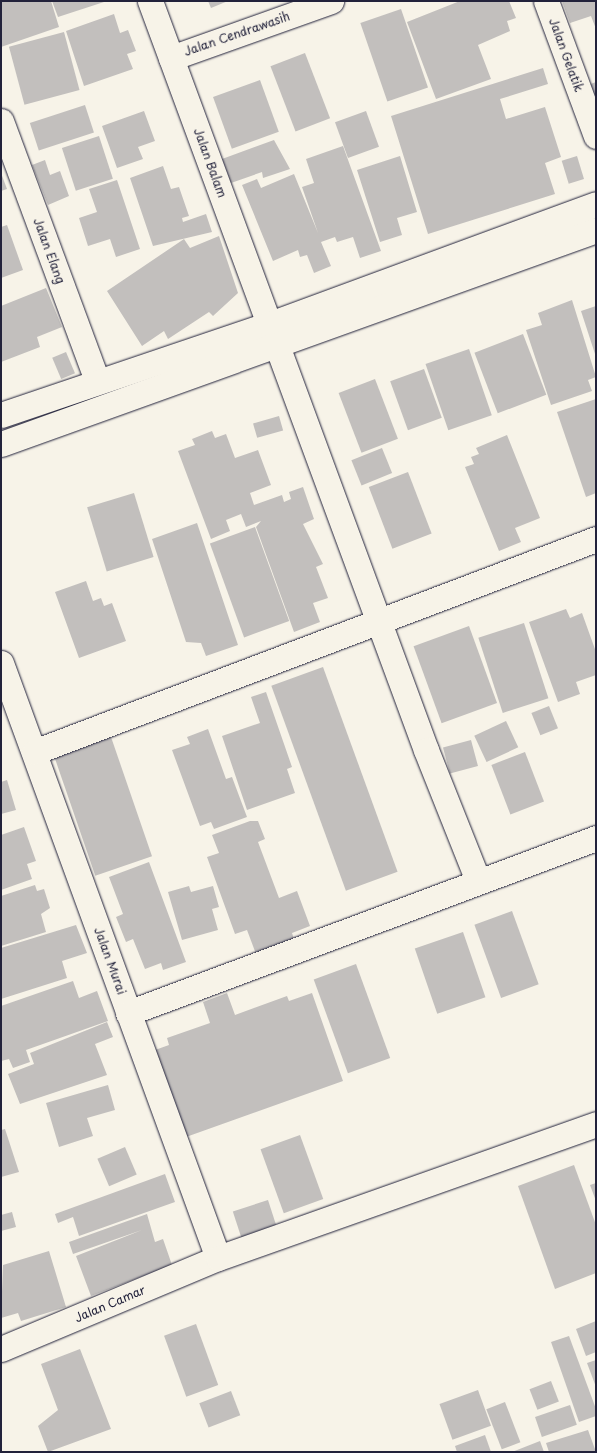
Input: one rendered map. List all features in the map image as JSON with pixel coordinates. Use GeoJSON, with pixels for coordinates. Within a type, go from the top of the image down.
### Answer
{"type":"FeatureCollection","features":[{"type":"Feature","properties":{"kind":"street","name":"Jalan Balam"},"geometry":{"type":"LineString","coordinates":[[150,1],[379,622],[478,878]]}},
{"type":"Feature","properties":{"kind":"street","name":"Jalan Cendrawasih"},"geometry":{"type":"LineString","coordinates":[[171,58],[331,1]]}},
{"type":"Feature","properties":{"kind":"street","name":"Jalan Gelatik"},"geometry":{"type":"LineString","coordinates":[[546,1],[596,136]]}},
{"type":"Feature","properties":{"kind":"street","name":"Jalan Elang"},"geometry":{"type":"LineString","coordinates":[[1,121],[97,381]]}},
{"type":"Feature","properties":{"kind":"street"},"geometry":{"type":"LineString","coordinates":[[1,444],[273,336],[596,204]]}},
{"type":"Feature","properties":{"kind":"street"},"geometry":{"type":"LineString","coordinates":[[1,415],[97,381],[273,336],[596,230]]}},
{"type":"Feature","properties":{"kind":"street"},"geometry":{"type":"LineString","coordinates":[[34,752],[596,539]]}},
{"type":"Feature","properties":{"kind":"street","name":"Jalan Murai"},"geometry":{"type":"LineString","coordinates":[[1,663],[218,1258]]}},
{"type":"Feature","properties":{"kind":"street"},"geometry":{"type":"LineString","coordinates":[[128,1013],[478,878],[596,838]]}},
{"type":"Feature","properties":{"kind":"street","name":"Jalan Camar"},"geometry":{"type":"LineString","coordinates":[[1,1349],[218,1258],[596,1124]]}},
{"type":"Feature","properties":{"kind":"building"},"geometry":{"type":"Polygon","coordinates":[[[1,1],[51,1],[59,27],[1,47],[1,1]]]}},
{"type":"Feature","properties":{"kind":"building"},"geometry":{"type":"Polygon","coordinates":[[[52,1],[104,1],[104,2],[58,17],[52,1]]]}},
{"type":"Feature","properties":{"kind":"building"},"geometry":{"type":"Polygon","coordinates":[[[208,1],[228,1],[211,8],[208,1]]]}},
{"type":"Feature","properties":{"kind":"building"},"geometry":{"type":"Polygon","coordinates":[[[460,1],[509,1],[516,18],[507,21],[510,31],[478,45],[491,79],[436,99],[407,22],[460,1]]]}},
{"type":"Feature","properties":{"kind":"building"},"geometry":{"type":"Polygon","coordinates":[[[562,1],[596,1],[596,29],[591,16],[570,23],[562,1]]]}},
{"type":"Feature","properties":{"kind":"building"},"geometry":{"type":"Polygon","coordinates":[[[401,9],[428,87],[387,101],[360,23],[401,9]]]}},
{"type":"Feature","properties":{"kind":"building"},"geometry":{"type":"Polygon","coordinates":[[[114,14],[120,33],[128,30],[136,51],[127,54],[133,69],[84,86],[66,31],[114,14]]]}},
{"type":"Feature","properties":{"kind":"building"},"geometry":{"type":"Polygon","coordinates":[[[64,32],[80,90],[24,105],[9,47],[64,32]]]}},
{"type":"Feature","properties":{"kind":"building"},"geometry":{"type":"Polygon","coordinates":[[[305,53],[330,118],[296,132],[270,66],[305,53]]]}},
{"type":"Feature","properties":{"kind":"building"},"geometry":{"type":"Polygon","coordinates":[[[543,68],[548,84],[500,99],[506,119],[545,107],[561,157],[545,163],[555,194],[428,234],[391,116],[543,68]]]}},
{"type":"Feature","properties":{"kind":"building"},"geometry":{"type":"Polygon","coordinates":[[[260,80],[279,132],[232,149],[213,97],[260,80]]]}},
{"type":"Feature","properties":{"kind":"building"},"geometry":{"type":"Polygon","coordinates":[[[596,82],[596,96],[584,100],[580,88],[596,82]]]}},
{"type":"Feature","properties":{"kind":"building"},"geometry":{"type":"Polygon","coordinates":[[[85,105],[94,133],[39,151],[30,123],[85,105]]]}},
{"type":"Feature","properties":{"kind":"building"},"geometry":{"type":"Polygon","coordinates":[[[144,111],[155,141],[138,147],[143,159],[117,168],[102,126],[144,111]]]}},
{"type":"Feature","properties":{"kind":"building"},"geometry":{"type":"Polygon","coordinates":[[[366,111],[379,147],[348,158],[335,122],[366,111]]]}},
{"type":"Feature","properties":{"kind":"building"},"geometry":{"type":"Polygon","coordinates":[[[99,136],[113,179],[76,191],[62,148],[99,136]]]}},
{"type":"Feature","properties":{"kind":"building"},"geometry":{"type":"Polygon","coordinates":[[[274,140],[290,169],[263,178],[262,172],[231,183],[222,159],[274,140]]]}},
{"type":"Feature","properties":{"kind":"building"},"geometry":{"type":"Polygon","coordinates":[[[343,146],[381,251],[360,258],[353,237],[337,242],[335,237],[321,242],[331,266],[314,273],[307,255],[300,257],[298,250],[273,261],[242,185],[257,179],[261,188],[294,174],[318,233],[302,187],[314,183],[306,159],[343,146]]]}},
{"type":"Feature","properties":{"kind":"building"},"geometry":{"type":"Polygon","coordinates":[[[400,156],[417,212],[397,218],[402,235],[380,242],[357,170],[400,156]]]}},
{"type":"Feature","properties":{"kind":"building"},"geometry":{"type":"Polygon","coordinates":[[[577,156],[584,179],[569,184],[562,161],[577,156]]]}},
{"type":"Feature","properties":{"kind":"building"},"geometry":{"type":"Polygon","coordinates":[[[45,160],[50,175],[60,171],[69,196],[48,205],[32,165],[45,160]]]}},
{"type":"Feature","properties":{"kind":"building"},"geometry":{"type":"Polygon","coordinates":[[[163,166],[171,189],[179,187],[189,216],[182,218],[183,222],[206,214],[212,232],[153,246],[130,178],[163,166]]]}},
{"type":"Feature","properties":{"kind":"building"},"geometry":{"type":"Polygon","coordinates":[[[1,173],[7,189],[1,191],[1,173]]]}},
{"type":"Feature","properties":{"kind":"building"},"geometry":{"type":"Polygon","coordinates":[[[117,180],[140,249],[116,257],[110,239],[88,246],[79,218],[97,212],[89,189],[117,180]]]}},
{"type":"Feature","properties":{"kind":"building"},"geometry":{"type":"Polygon","coordinates":[[[7,225],[23,270],[1,278],[1,227],[7,225]]]}},
{"type":"Feature","properties":{"kind":"building"},"geometry":{"type":"Polygon","coordinates":[[[219,236],[238,293],[213,316],[209,312],[168,339],[164,331],[142,346],[107,291],[184,239],[190,248],[219,236]]]}},
{"type":"Feature","properties":{"kind":"building"},"geometry":{"type":"Polygon","coordinates":[[[46,288],[62,327],[37,337],[40,347],[1,362],[1,306],[46,288]]]}},
{"type":"Feature","properties":{"kind":"building"},"geometry":{"type":"Polygon","coordinates":[[[572,300],[596,377],[588,380],[592,391],[551,405],[526,330],[542,325],[538,313],[572,300]]]}},
{"type":"Feature","properties":{"kind":"building"},"geometry":{"type":"Polygon","coordinates":[[[596,306],[596,354],[595,354],[581,311],[596,306]]]}},
{"type":"Feature","properties":{"kind":"building"},"geometry":{"type":"Polygon","coordinates":[[[523,334],[546,395],[498,413],[474,353],[523,334]]]}},
{"type":"Feature","properties":{"kind":"building"},"geometry":{"type":"Polygon","coordinates":[[[469,349],[492,415],[448,430],[426,364],[469,349]]]}},
{"type":"Feature","properties":{"kind":"building"},"geometry":{"type":"Polygon","coordinates":[[[66,352],[75,373],[61,379],[52,358],[66,352]]]}},
{"type":"Feature","properties":{"kind":"building"},"geometry":{"type":"Polygon","coordinates":[[[424,369],[442,418],[408,430],[390,381],[424,369]]]}},
{"type":"Feature","properties":{"kind":"building"},"geometry":{"type":"Polygon","coordinates":[[[375,379],[398,439],[362,453],[339,393],[375,379]]]}},
{"type":"Feature","properties":{"kind":"building"},"geometry":{"type":"Polygon","coordinates":[[[596,399],[596,493],[586,497],[557,412],[596,399]]]}},
{"type":"Feature","properties":{"kind":"building"},"geometry":{"type":"Polygon","coordinates":[[[279,416],[283,430],[257,438],[253,423],[279,416]]]}},
{"type":"Feature","properties":{"kind":"building"},"geometry":{"type":"Polygon","coordinates":[[[212,431],[215,438],[226,434],[235,458],[258,450],[271,485],[250,493],[254,505],[282,495],[284,502],[291,499],[289,492],[303,487],[314,519],[303,524],[323,564],[316,567],[328,598],[313,603],[320,622],[294,632],[256,527],[261,521],[246,527],[241,514],[226,520],[230,531],[211,539],[178,451],[195,445],[192,439],[212,431]]]}},
{"type":"Feature","properties":{"kind":"building"},"geometry":{"type":"Polygon","coordinates":[[[507,435],[540,518],[515,528],[521,542],[499,551],[465,467],[474,464],[471,457],[479,454],[476,448],[507,435]]]}},
{"type":"Feature","properties":{"kind":"building"},"geometry":{"type":"Polygon","coordinates":[[[382,448],[392,473],[362,485],[351,460],[382,448]]]}},
{"type":"Feature","properties":{"kind":"building"},"geometry":{"type":"Polygon","coordinates":[[[408,472],[432,534],[392,549],[369,487],[408,472]]]}},
{"type":"Feature","properties":{"kind":"building"},"geometry":{"type":"Polygon","coordinates":[[[134,493],[154,557],[107,571],[87,507],[134,493]]]}},
{"type":"Feature","properties":{"kind":"building"},"geometry":{"type":"Polygon","coordinates":[[[197,523],[238,645],[206,656],[201,643],[186,642],[152,539],[197,523]]]}},
{"type":"Feature","properties":{"kind":"building"},"geometry":{"type":"Polygon","coordinates":[[[255,527],[289,621],[244,637],[210,543],[255,527]]]}},
{"type":"Feature","properties":{"kind":"building"},"geometry":{"type":"Polygon","coordinates":[[[86,581],[93,601],[101,598],[104,606],[112,603],[126,641],[79,658],[55,592],[86,581]]]}},
{"type":"Feature","properties":{"kind":"building"},"geometry":{"type":"Polygon","coordinates":[[[566,609],[570,618],[582,613],[596,652],[596,675],[576,682],[580,694],[558,702],[529,622],[566,609]]]}},
{"type":"Feature","properties":{"kind":"building"},"geometry":{"type":"Polygon","coordinates":[[[524,623],[548,698],[503,713],[478,638],[524,623]]]}},
{"type":"Feature","properties":{"kind":"building"},"geometry":{"type":"Polygon","coordinates":[[[469,626],[497,703],[442,723],[414,646],[469,626]]]}},
{"type":"Feature","properties":{"kind":"building"},"geometry":{"type":"Polygon","coordinates":[[[323,667],[398,872],[346,891],[271,686],[323,667]]]}},
{"type":"Feature","properties":{"kind":"building"},"geometry":{"type":"Polygon","coordinates":[[[266,692],[292,767],[287,769],[295,793],[247,810],[222,736],[260,723],[251,697],[266,692]]]}},
{"type":"Feature","properties":{"kind":"building"},"geometry":{"type":"Polygon","coordinates":[[[549,706],[558,728],[540,735],[531,713],[549,706]]]}},
{"type":"Feature","properties":{"kind":"building"},"geometry":{"type":"Polygon","coordinates":[[[506,721],[518,747],[487,762],[474,736],[506,721]]]}},
{"type":"Feature","properties":{"kind":"building"},"geometry":{"type":"Polygon","coordinates":[[[208,729],[226,779],[232,777],[247,817],[214,829],[211,822],[200,826],[172,750],[190,744],[187,737],[208,729]]]}},
{"type":"Feature","properties":{"kind":"building"},"geometry":{"type":"Polygon","coordinates":[[[111,737],[152,856],[95,876],[54,757],[111,737]]]}},
{"type":"Feature","properties":{"kind":"building"},"geometry":{"type":"Polygon","coordinates":[[[471,740],[478,766],[450,774],[443,748],[471,740]]]}},
{"type":"Feature","properties":{"kind":"building"},"geometry":{"type":"Polygon","coordinates":[[[525,752],[544,801],[510,814],[491,765],[525,752]]]}},
{"type":"Feature","properties":{"kind":"building"},"geometry":{"type":"Polygon","coordinates":[[[7,780],[16,810],[1,814],[1,782],[7,780]]]}},
{"type":"Feature","properties":{"kind":"building"},"geometry":{"type":"Polygon","coordinates":[[[250,821],[258,821],[265,839],[258,842],[279,898],[297,891],[310,926],[292,933],[294,939],[256,954],[247,930],[235,934],[207,857],[219,853],[212,835],[250,821]]]}},
{"type":"Feature","properties":{"kind":"building"},"geometry":{"type":"Polygon","coordinates":[[[24,827],[36,861],[27,864],[32,879],[1,890],[1,835],[24,827]]]}},
{"type":"Feature","properties":{"kind":"building"},"geometry":{"type":"Polygon","coordinates":[[[149,862],[186,962],[163,970],[161,963],[145,969],[133,939],[126,942],[116,917],[123,914],[109,877],[149,862]]]}},
{"type":"Feature","properties":{"kind":"building"},"geometry":{"type":"Polygon","coordinates":[[[35,885],[37,891],[44,889],[50,908],[41,914],[46,932],[1,946],[1,896],[35,885]]]}},
{"type":"Feature","properties":{"kind":"building"},"geometry":{"type":"Polygon","coordinates":[[[189,886],[191,892],[213,886],[219,907],[212,909],[218,930],[182,940],[168,892],[189,886]]]}},
{"type":"Feature","properties":{"kind":"building"},"geometry":{"type":"Polygon","coordinates":[[[512,911],[539,984],[501,998],[474,925],[512,911]]]}},
{"type":"Feature","properties":{"kind":"building"},"geometry":{"type":"Polygon","coordinates":[[[76,925],[87,953],[62,961],[67,978],[1,999],[1,948],[76,925]]]}},
{"type":"Feature","properties":{"kind":"building"},"geometry":{"type":"Polygon","coordinates":[[[463,932],[485,997],[437,1014],[415,949],[463,932]]]}},
{"type":"Feature","properties":{"kind":"building"},"geometry":{"type":"Polygon","coordinates":[[[356,964],[390,1058],[348,1073],[314,979],[356,964]]]}},
{"type":"Feature","properties":{"kind":"building"},"geometry":{"type":"Polygon","coordinates":[[[73,981],[79,998],[97,991],[108,1021],[26,1050],[30,1062],[13,1068],[9,1059],[1,1061],[1,1006],[73,981]]]}},
{"type":"Feature","properties":{"kind":"building"},"geometry":{"type":"Polygon","coordinates":[[[227,993],[235,1015],[287,996],[289,1001],[312,993],[343,1081],[186,1137],[155,1050],[169,1045],[167,1038],[210,1023],[203,1002],[227,993]]]}},
{"type":"Feature","properties":{"kind":"building"},"geometry":{"type":"Polygon","coordinates":[[[107,1022],[113,1037],[95,1044],[107,1075],[20,1104],[8,1074],[34,1064],[30,1053],[107,1022]]]}},
{"type":"Feature","properties":{"kind":"building"},"geometry":{"type":"Polygon","coordinates":[[[108,1085],[115,1110],[87,1118],[93,1136],[59,1147],[46,1103],[108,1085]]]}},
{"type":"Feature","properties":{"kind":"building"},"geometry":{"type":"Polygon","coordinates":[[[5,1129],[19,1172],[1,1177],[1,1130],[5,1129]]]}},
{"type":"Feature","properties":{"kind":"building"},"geometry":{"type":"Polygon","coordinates":[[[300,1135],[323,1199],[284,1213],[261,1149],[300,1135]]]}},
{"type":"Feature","properties":{"kind":"building"},"geometry":{"type":"Polygon","coordinates":[[[125,1147],[137,1175],[109,1186],[97,1159],[125,1147]]]}},
{"type":"Feature","properties":{"kind":"building"},"geometry":{"type":"Polygon","coordinates":[[[574,1165],[596,1225],[596,1273],[555,1289],[518,1186],[574,1165]]]}},
{"type":"Feature","properties":{"kind":"building"},"geometry":{"type":"Polygon","coordinates":[[[165,1174],[175,1202],[79,1236],[73,1217],[58,1223],[55,1214],[165,1174]]]}},
{"type":"Feature","properties":{"kind":"building"},"geometry":{"type":"Polygon","coordinates":[[[596,1183],[596,1201],[590,1185],[596,1183]]]}},
{"type":"Feature","properties":{"kind":"building"},"geometry":{"type":"Polygon","coordinates":[[[268,1200],[277,1227],[241,1238],[233,1211],[268,1200]]]}},
{"type":"Feature","properties":{"kind":"building"},"geometry":{"type":"Polygon","coordinates":[[[12,1212],[16,1227],[1,1231],[1,1215],[12,1212]]]}},
{"type":"Feature","properties":{"kind":"building"},"geometry":{"type":"Polygon","coordinates":[[[147,1214],[155,1242],[163,1239],[172,1265],[91,1296],[76,1256],[142,1230],[73,1254],[69,1242],[147,1214]]]}},
{"type":"Feature","properties":{"kind":"building"},"geometry":{"type":"Polygon","coordinates":[[[49,1251],[66,1307],[21,1321],[18,1313],[1,1318],[3,1265],[49,1251]]]}},
{"type":"Feature","properties":{"kind":"building"},"geometry":{"type":"Polygon","coordinates":[[[596,1321],[596,1352],[586,1356],[576,1329],[596,1321]]]}},
{"type":"Feature","properties":{"kind":"building"},"geometry":{"type":"Polygon","coordinates":[[[196,1324],[218,1385],[186,1397],[164,1336],[196,1324]]]}},
{"type":"Feature","properties":{"kind":"building"},"geometry":{"type":"Polygon","coordinates":[[[569,1336],[596,1409],[596,1416],[579,1422],[551,1342],[569,1336]]]}},
{"type":"Feature","properties":{"kind":"building"},"geometry":{"type":"Polygon","coordinates":[[[80,1349],[111,1429],[48,1452],[38,1426],[58,1410],[41,1364],[80,1349]]]}},
{"type":"Feature","properties":{"kind":"building"},"geometry":{"type":"Polygon","coordinates":[[[596,1360],[596,1387],[587,1363],[596,1360]]]}},
{"type":"Feature","properties":{"kind":"building"},"geometry":{"type":"Polygon","coordinates":[[[551,1381],[559,1402],[537,1410],[530,1389],[551,1381]]]}},
{"type":"Feature","properties":{"kind":"building"},"geometry":{"type":"Polygon","coordinates":[[[478,1390],[491,1426],[452,1440],[439,1404],[478,1390]]]}},
{"type":"Feature","properties":{"kind":"building"},"geometry":{"type":"Polygon","coordinates":[[[231,1391],[240,1415],[209,1427],[199,1403],[231,1391]]]}},
{"type":"Feature","properties":{"kind":"building"},"geometry":{"type":"Polygon","coordinates":[[[505,1402],[520,1442],[502,1449],[486,1409],[505,1402]]]}},
{"type":"Feature","properties":{"kind":"building"},"geometry":{"type":"Polygon","coordinates":[[[570,1405],[577,1425],[542,1437],[535,1417],[570,1405]]]}},
{"type":"Feature","properties":{"kind":"building"},"geometry":{"type":"Polygon","coordinates":[[[588,1430],[596,1452],[549,1452],[546,1443],[588,1430]]]}},
{"type":"Feature","properties":{"kind":"building"},"geometry":{"type":"Polygon","coordinates":[[[485,1435],[491,1452],[457,1452],[455,1446],[485,1435]]]}},
{"type":"Feature","properties":{"kind":"building"},"geometry":{"type":"Polygon","coordinates":[[[540,1441],[544,1452],[512,1452],[540,1441]]]}}]}
